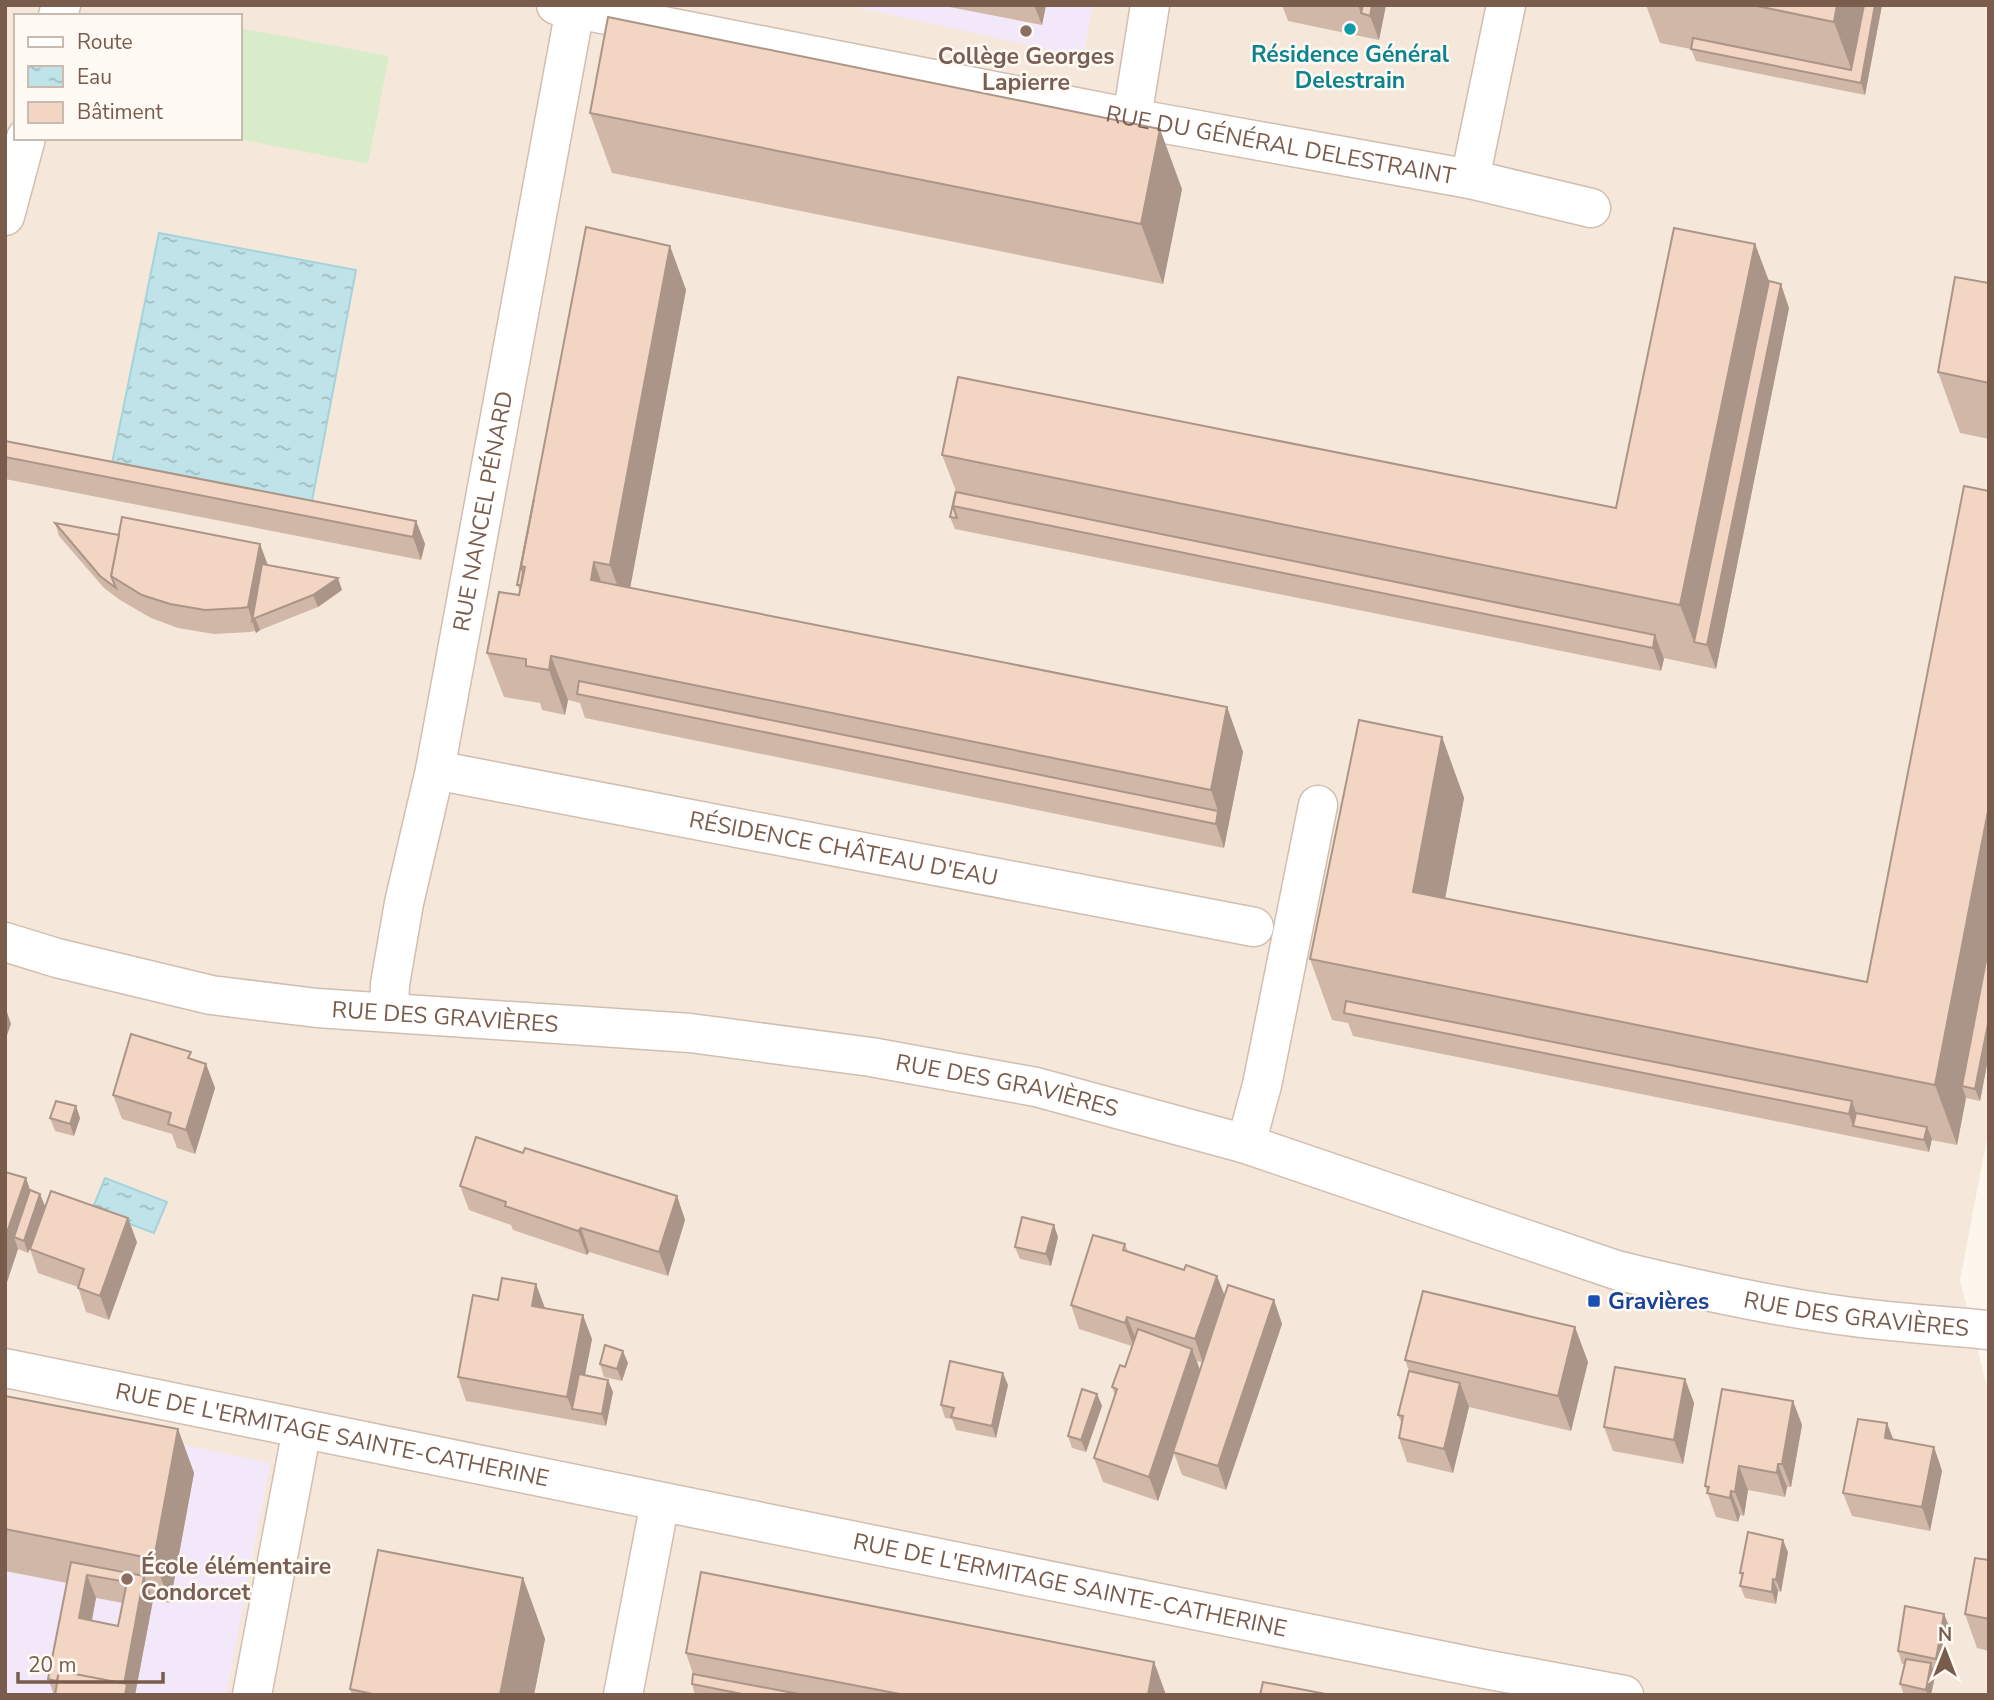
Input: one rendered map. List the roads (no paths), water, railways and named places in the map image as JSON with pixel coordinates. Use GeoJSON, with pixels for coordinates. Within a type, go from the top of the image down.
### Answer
{"type":"FeatureCollection","features":[{"type":"Feature","properties":{"kind":"street"},"geometry":{"type":"LineString","coordinates":[[1132,118],[1150,5]]}},
{"type":"Feature","properties":{"kind":"street","name":"RUE DU GÉNÉRAL DELESTRAINT"},"geometry":{"type":"LineString","coordinates":[[1470,179],[1506,5]]}},
{"type":"Feature","properties":{"kind":"street","name":"RUE DU GÉNÉRAL DELESTRAINT"},"geometry":{"type":"LineString","coordinates":[[565,7],[1132,118],[1470,179],[1591,208]]}},
{"type":"Feature","properties":{"kind":"street","name":"RUE NANCEL PÉNARD"},"geometry":{"type":"LineString","coordinates":[[389,1011],[390,984],[404,903],[435,769],[565,7]]}},
{"type":"Feature","properties":{"kind":"street"},"geometry":{"type":"LineString","coordinates":[[5,216],[25,140]]}},
{"type":"Feature","properties":{"kind":"street","name":"RÉSIDENCE CHÂTEAU D'EAU"},"geometry":{"type":"LineString","coordinates":[[435,769],[1254,927]]}},
{"type":"Feature","properties":{"kind":"street"},"geometry":{"type":"LineString","coordinates":[[1246,1144],[1262,1085],[1318,805]]}},
{"type":"Feature","properties":{"kind":"street","name":"RUE DES GRAVIÈRES"},"geometry":{"type":"LineString","coordinates":[[5,942],[57,958],[211,995],[317,1007],[691,1033],[871,1057],[1036,1087],[1246,1144],[1639,1276],[1761,1303],[1861,1318],[1989,1330]]}},
{"type":"Feature","properties":{"kind":"street","name":"RUE DE L'ERMITAGE SAINTE-CATHERINE"},"geometry":{"type":"LineString","coordinates":[[5,1368],[660,1502],[1477,1682]]}},
{"type":"Feature","properties":{"kind":"street"},"geometry":{"type":"LineString","coordinates":[[251,1695],[302,1429]]}},
{"type":"Feature","properties":{"kind":"street"},"geometry":{"type":"LineString","coordinates":[[623,1695],[660,1502]]}},
{"type":"Feature","properties":{"kind":"street"},"geometry":{"type":"LineString","coordinates":[[1477,1682],[1624,1695]]}},
{"type":"Feature","properties":{"kind":"water"},"geometry":{"type":"Polygon","coordinates":[[[159,233],[356,270],[308,522],[108,483],[159,233]]]}},
{"type":"Feature","properties":{"kind":"water"},"geometry":{"type":"Polygon","coordinates":[[[105,1178],[167,1202],[154,1233],[92,1210],[105,1178]]]}},
{"type":"Feature","properties":{"kind":"place","name":"Résidence Général Delestrain"},"geometry":{"type":"Point","coordinates":[1350,29]}},
{"type":"Feature","properties":{"kind":"place","name":"Collège Georges Lapierre"},"geometry":{"type":"Point","coordinates":[1026,31]}},
{"type":"Feature","properties":{"kind":"place","name":"Gravières"},"geometry":{"type":"Point","coordinates":[1594,1301]}},
{"type":"Feature","properties":{"kind":"place","name":"École élémentaire Condorcet"},"geometry":{"type":"Point","coordinates":[127,1579]}}]}
